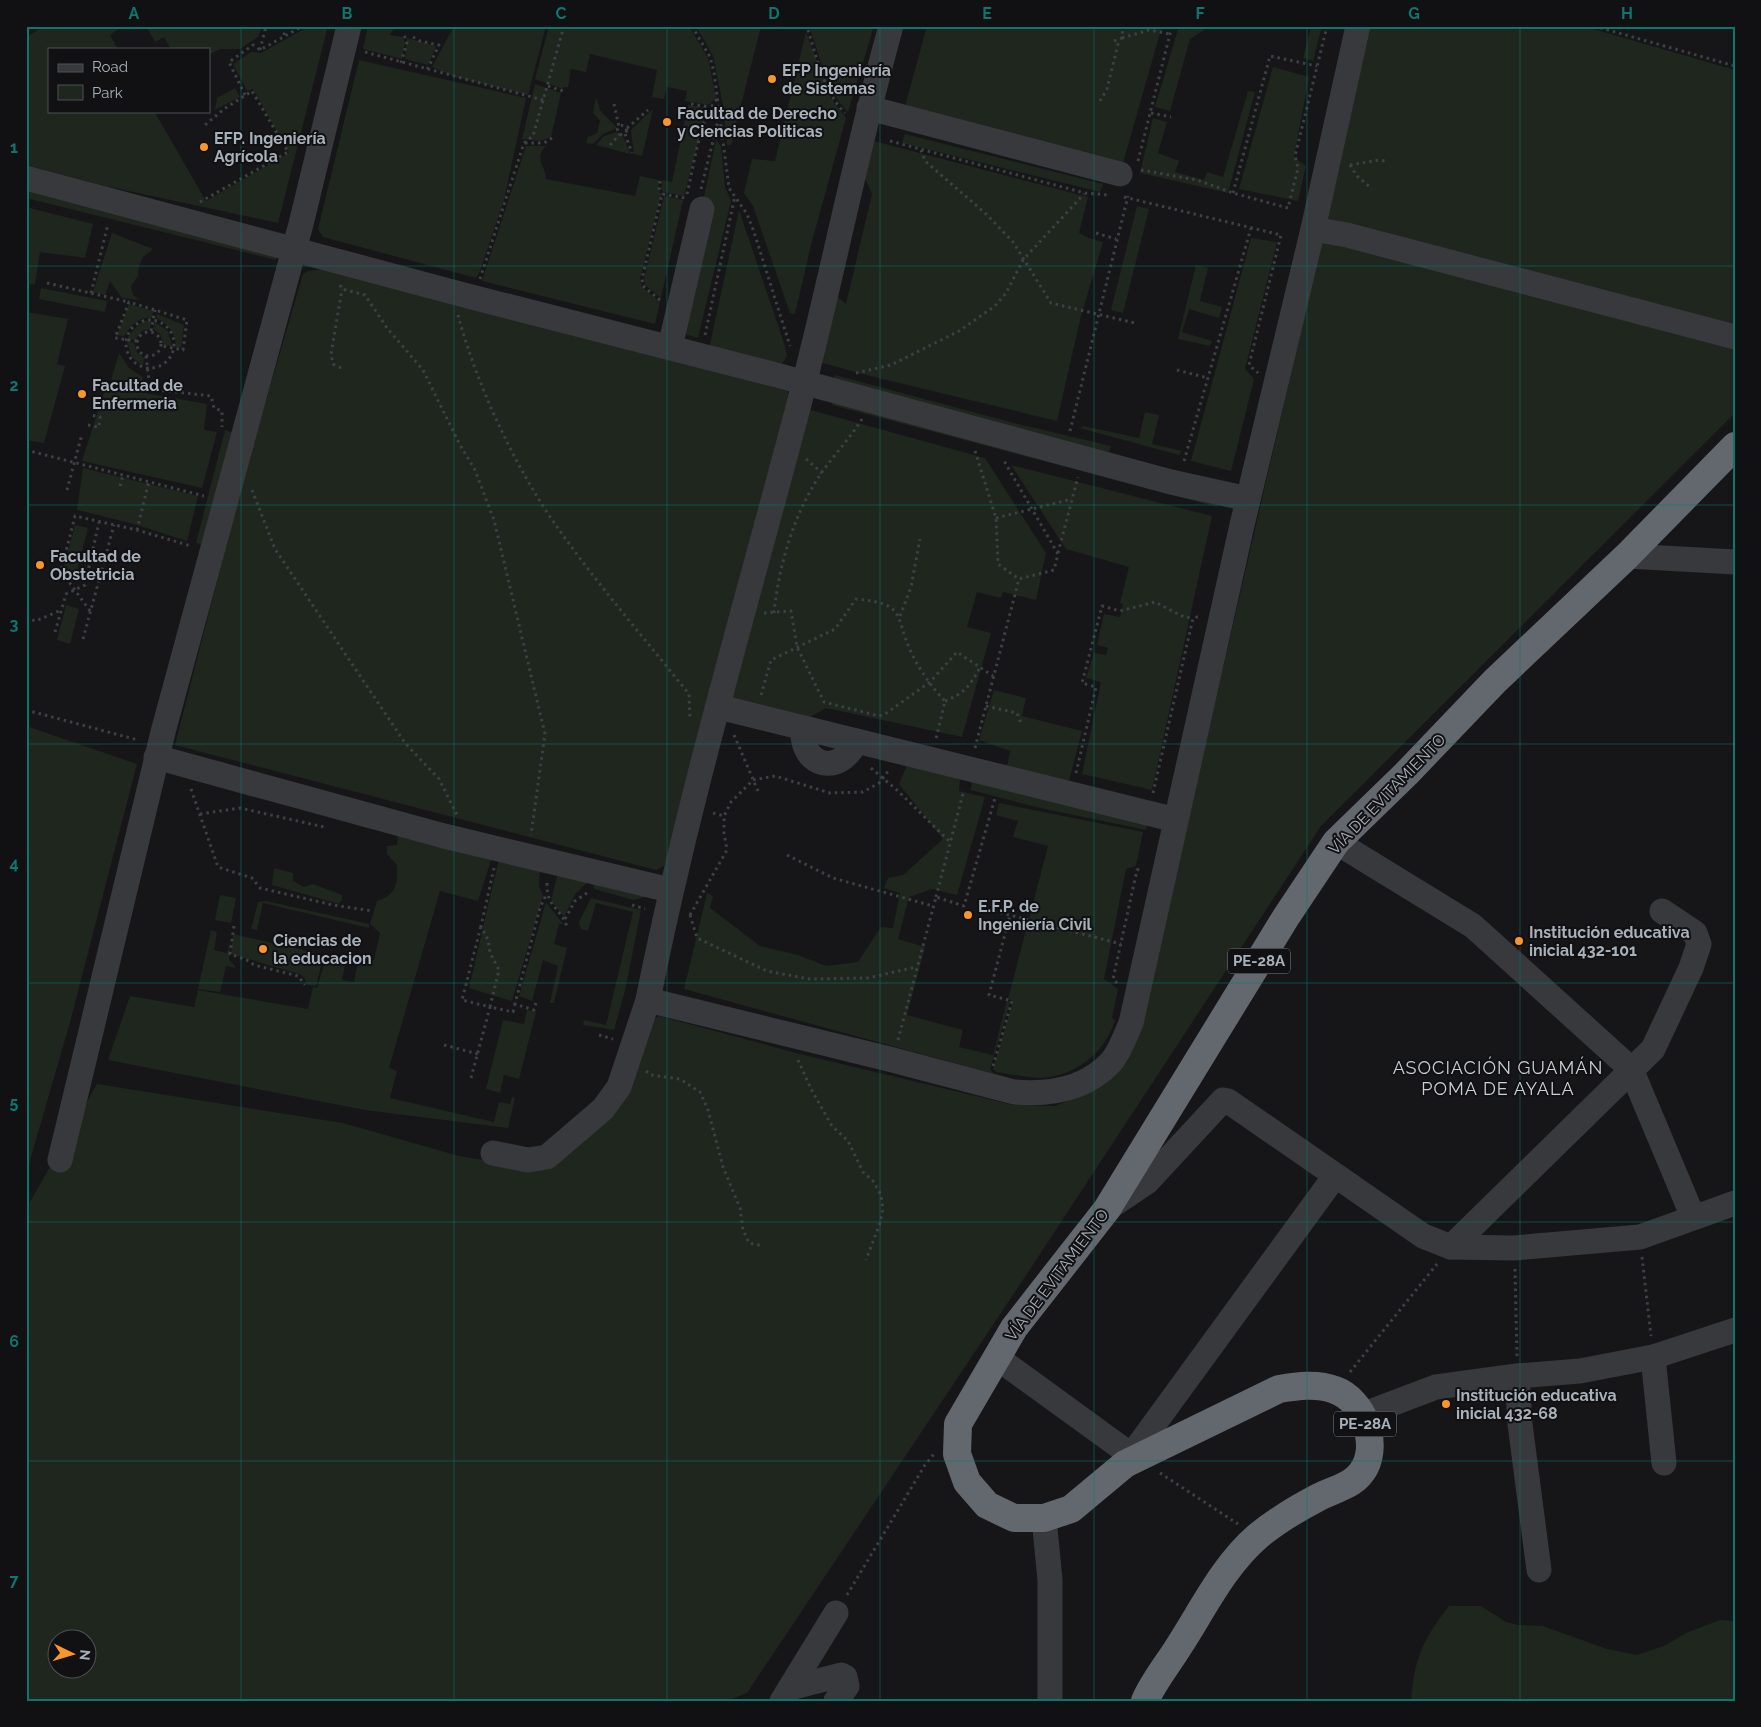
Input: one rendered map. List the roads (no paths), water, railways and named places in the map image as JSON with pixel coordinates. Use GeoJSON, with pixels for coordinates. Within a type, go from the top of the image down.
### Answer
{"type":"FeatureCollection","features":[{"type":"Feature","properties":{"kind":"highway","name":"VÍA DE EVITAMIENTO"},"geometry":{"type":"LineString","coordinates":[[1362,1415],[1352,1402],[1336,1390],[1304,1385],[1279,1389],[1132,1459],[1072,1509],[1044,1518],[1014,1518],[987,1505],[966,1482],[957,1454],[958,1424],[996,1357],[1014,1328],[1107,1209],[1286,916],[1336,842],[1406,774],[1495,681],[1627,556],[1735,446]]}},
{"type":"Feature","properties":{"kind":"highway","name":"PE-28A"},"geometry":{"type":"LineString","coordinates":[[1145,1701],[1230,1567],[1258,1536],[1320,1496],[1355,1481],[1365,1466],[1369,1451],[1369,1433],[1362,1415]]}},
{"type":"Feature","properties":{"kind":"street"},"geometry":{"type":"LineString","coordinates":[[60,1160],[150,749],[236,465],[294,249],[348,26]]}},
{"type":"Feature","properties":{"kind":"street"},"geometry":{"type":"LineString","coordinates":[[493,1153],[528,1160],[547,1157],[603,1109],[619,1087],[622,1047],[648,1000],[670,890],[722,724],[743,614],[804,383],[858,112],[891,26]]}},
{"type":"Feature","properties":{"kind":"street"},"geometry":{"type":"LineString","coordinates":[[648,1000],[1020,1093],[1051,1093],[1068,1088],[1099,1072],[1113,1060],[1131,1023],[1248,499],[1313,229],[1338,164],[1358,26]]}},
{"type":"Feature","properties":{"kind":"street"},"geometry":{"type":"LineString","coordinates":[[858,112],[1120,191]]}},
{"type":"Feature","properties":{"kind":"street"},"geometry":{"type":"LineString","coordinates":[[26,178],[327,258],[472,286],[670,347],[1171,482],[1248,499]]}},
{"type":"Feature","properties":{"kind":"street"},"geometry":{"type":"LineString","coordinates":[[670,347],[693,201]]}},
{"type":"Feature","properties":{"kind":"street"},"geometry":{"type":"LineString","coordinates":[[1313,229],[1347,235],[1735,337]]}},
{"type":"Feature","properties":{"kind":"street"},"geometry":{"type":"LineString","coordinates":[[1627,556],[1735,562]]}},
{"type":"Feature","properties":{"kind":"street"},"geometry":{"type":"LineString","coordinates":[[722,724],[803,728],[968,783],[1176,820]]}},
{"type":"Feature","properties":{"kind":"street"},"geometry":{"type":"LineString","coordinates":[[150,749],[462,840],[538,859],[592,887],[670,890]]}},
{"type":"Feature","properties":{"kind":"street"},"geometry":{"type":"LineString","coordinates":[[1336,842],[1473,926],[1631,1069],[1693,1217]]}},
{"type":"Feature","properties":{"kind":"street"},"geometry":{"type":"LineString","coordinates":[[1451,1247],[1653,1049],[1691,968],[1699,944],[1695,933],[1662,910]]}},
{"type":"Feature","properties":{"kind":"street"},"geometry":{"type":"LineString","coordinates":[[1107,1209],[1147,1182],[1223,1100],[1228,1101],[1423,1236],[1451,1247],[1514,1248],[1640,1237],[1735,1203]]}},
{"type":"Feature","properties":{"kind":"street"},"geometry":{"type":"LineString","coordinates":[[996,1357],[1132,1459],[1335,1176]]}},
{"type":"Feature","properties":{"kind":"street"},"geometry":{"type":"LineString","coordinates":[[1362,1415],[1436,1387],[1517,1376],[1580,1371],[1653,1356],[1735,1330]]}},
{"type":"Feature","properties":{"kind":"street"},"geometry":{"type":"LineString","coordinates":[[1653,1356],[1664,1463]]}},
{"type":"Feature","properties":{"kind":"street"},"geometry":{"type":"LineString","coordinates":[[1517,1376],[1520,1424],[1539,1570]]}},
{"type":"Feature","properties":{"kind":"street"},"geometry":{"type":"LineString","coordinates":[[1044,1518],[1050,1580],[1050,1701]]}},
{"type":"Feature","properties":{"kind":"street"},"geometry":{"type":"LineString","coordinates":[[786,1694],[836,1613]]}},
{"type":"Feature","properties":{"kind":"street"},"geometry":{"type":"LineString","coordinates":[[786,1694],[840,1675],[845,1677],[847,1686],[836,1701]]}},
{"type":"Feature","properties":{"kind":"place","name":"EFP Ingeniería de Sistemas"},"geometry":{"type":"Point","coordinates":[772,79]}},
{"type":"Feature","properties":{"kind":"place","name":"Facultad de Derecho y Ciencias Politicas"},"geometry":{"type":"Point","coordinates":[667,122]}},
{"type":"Feature","properties":{"kind":"place","name":"EFP. Ingeniería Agrícola"},"geometry":{"type":"Point","coordinates":[204,147]}},
{"type":"Feature","properties":{"kind":"place","name":"Facultad de Enfermeria"},"geometry":{"type":"Point","coordinates":[82,394]}},
{"type":"Feature","properties":{"kind":"place","name":"Facultad de Obstetricia"},"geometry":{"type":"Point","coordinates":[40,565]}},
{"type":"Feature","properties":{"kind":"place","name":"E.F.P. de Ingeniería Civil"},"geometry":{"type":"Point","coordinates":[968,915]}},
{"type":"Feature","properties":{"kind":"place","name":"Institución educativa inicial 432-101"},"geometry":{"type":"Point","coordinates":[1519,941]}},
{"type":"Feature","properties":{"kind":"place","name":"Ciencias de la educacion"},"geometry":{"type":"Point","coordinates":[263,949]}},
{"type":"Feature","properties":{"kind":"place","name":"Institución educativa inicial 432-68"},"geometry":{"type":"Point","coordinates":[1446,1404]}},
{"type":"Feature","properties":{"kind":"district","name":"ASOCIACIÓN GUAMÁN POMA DE AYALA"},"geometry":{"type":"Point","coordinates":[1498,1077]}}]}
